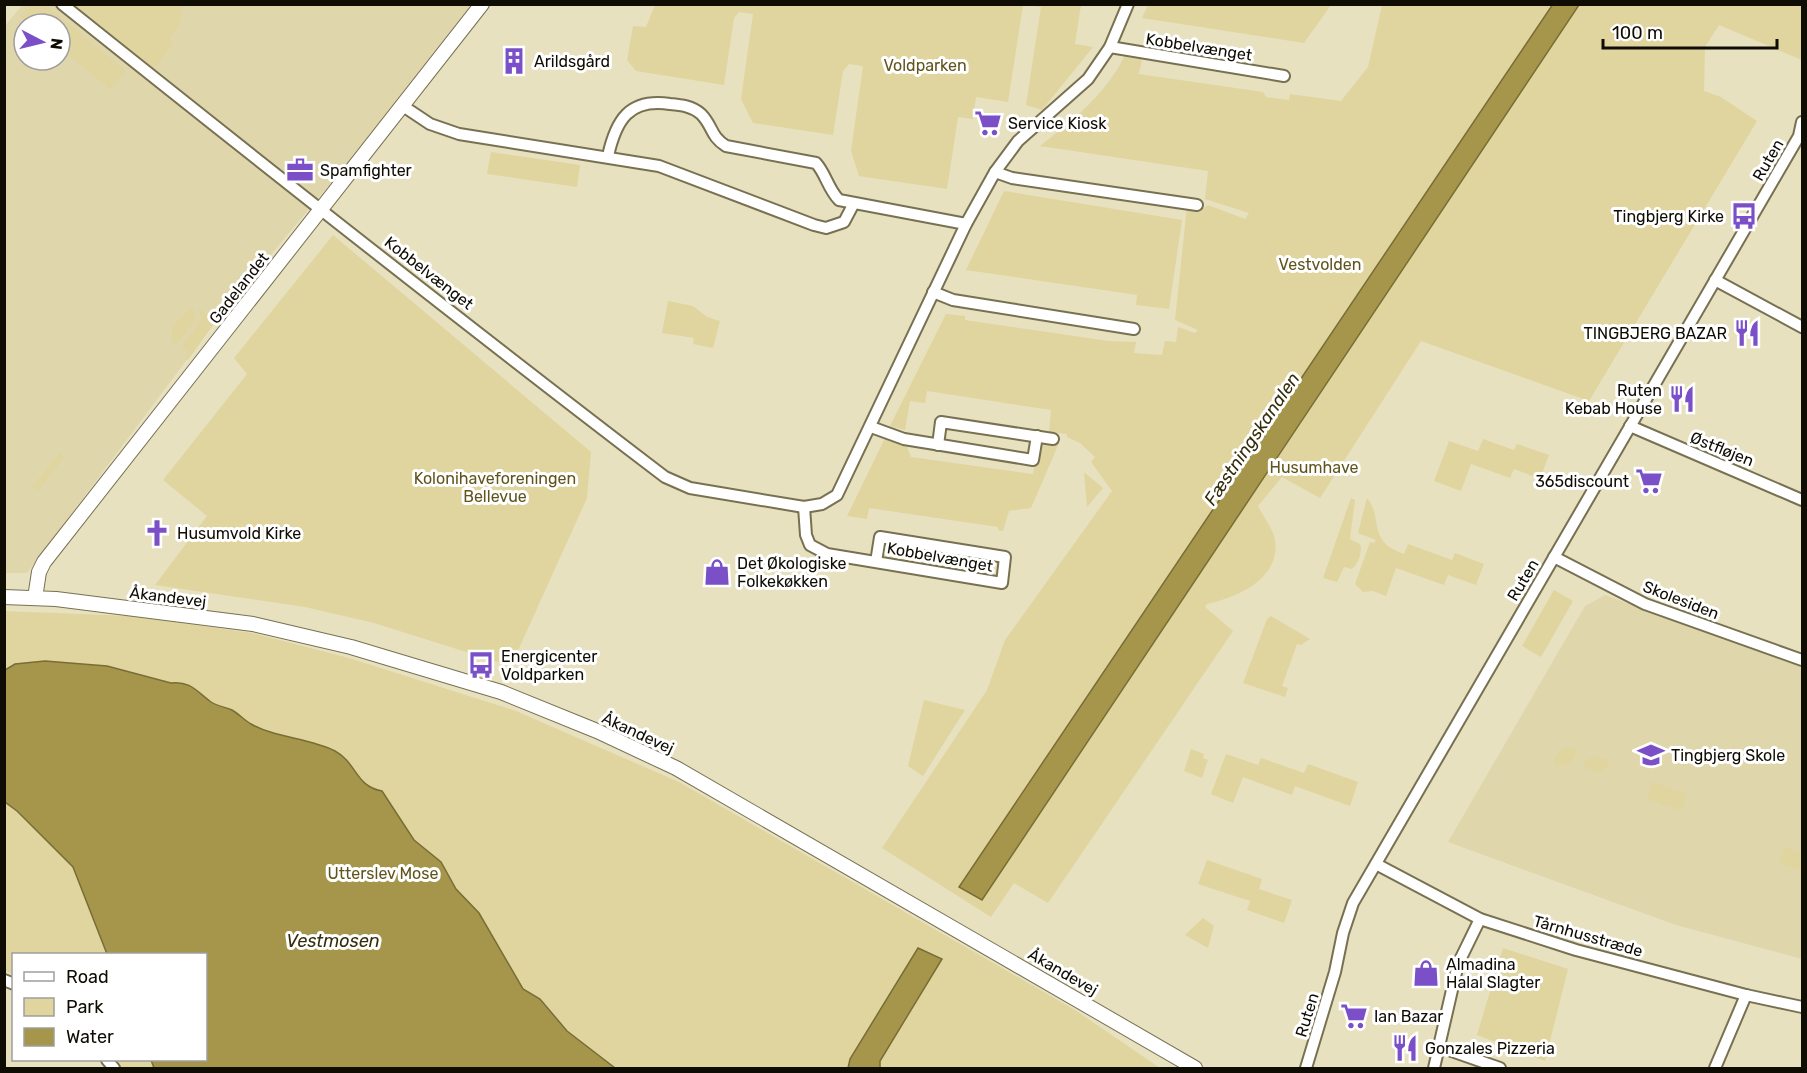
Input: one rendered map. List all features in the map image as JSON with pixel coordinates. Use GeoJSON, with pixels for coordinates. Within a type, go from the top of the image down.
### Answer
{"type":"FeatureCollection","features":[{"type":"Feature","properties":{"kind":"street","name":"Kobbelvænget"},"geometry":{"type":"LineString","coordinates":[[62,4],[246,153],[323,209],[665,477],[690,488],[804,507],[822,504],[837,495],[966,224],[995,172],[1018,141],[1088,79],[1110,47],[1128,4]]}},
{"type":"Feature","properties":{"kind":"street","name":"Gadelandet"},"geometry":{"type":"LineString","coordinates":[[35,598],[39,572],[44,562],[482,4]]}},
{"type":"Feature","properties":{"kind":"street","name":"Kobbelvænget"},"geometry":{"type":"LineString","coordinates":[[1110,47],[1284,76]]}},
{"type":"Feature","properties":{"kind":"street"},"geometry":{"type":"LineString","coordinates":[[608,156],[613,132],[619,120],[631,110],[642,104],[656,102],[691,107],[701,114],[715,139],[726,146],[816,163],[823,170],[832,193],[838,200],[853,205],[966,224]]}},
{"type":"Feature","properties":{"kind":"street"},"geometry":{"type":"LineString","coordinates":[[403,106],[430,124],[459,134],[608,156],[659,166],[826,228],[844,222],[853,205]]}},
{"type":"Feature","properties":{"kind":"street","name":"Ruten"},"geometry":{"type":"LineString","coordinates":[[1306,1068],[1335,972],[1342,933],[1353,903],[1715,280],[1801,137],[1803,122]]}},
{"type":"Feature","properties":{"kind":"street"},"geometry":{"type":"LineString","coordinates":[[995,172],[1012,178],[1197,205]]}},
{"type":"Feature","properties":{"kind":"street"},"geometry":{"type":"LineString","coordinates":[[1715,280],[1803,327]]}},
{"type":"Feature","properties":{"kind":"street"},"geometry":{"type":"LineString","coordinates":[[933,292],[953,300],[1134,329]]}},
{"type":"Feature","properties":{"kind":"street"},"geometry":{"type":"LineString","coordinates":[[938,445],[941,422],[1053,439]]}},
{"type":"Feature","properties":{"kind":"street","name":"Østfløjen"},"geometry":{"type":"LineString","coordinates":[[1630,426],[1803,500]]}},
{"type":"Feature","properties":{"kind":"street"},"geometry":{"type":"LineString","coordinates":[[871,427],[904,439],[1033,460],[1037,436]]}},
{"type":"Feature","properties":{"kind":"street","name":"Kobbelvænget"},"geometry":{"type":"LineString","coordinates":[[804,507],[806,536],[810,545],[827,554],[1002,583],[1005,557],[879,537],[876,562]]}},
{"type":"Feature","properties":{"kind":"street","name":"Skolesiden"},"geometry":{"type":"LineString","coordinates":[[1554,557],[1645,604],[1803,660]]}},
{"type":"Feature","properties":{"kind":"street","name":"Åkandevej"},"geometry":{"type":"LineString","coordinates":[[4,597],[35,598],[253,624],[351,647],[501,692],[676,768],[1195,1068]]}},
{"type":"Feature","properties":{"kind":"street","name":"Tårnhusstræde"},"geometry":{"type":"LineString","coordinates":[[1376,864],[1480,919],[1576,950],[1746,995],[1803,1007]]}},
{"type":"Feature","properties":{"kind":"street"},"geometry":{"type":"LineString","coordinates":[[1434,1068],[1458,964],[1480,919]]}},
{"type":"Feature","properties":{"kind":"street"},"geometry":{"type":"LineString","coordinates":[[1715,1068],[1746,995]]}},
{"type":"Feature","properties":{"kind":"street"},"geometry":{"type":"LineString","coordinates":[[1440,1047],[1500,1068]]}},
{"type":"Feature","properties":{"kind":"shaded area"},"geometry":{"type":"Polygon","coordinates":[[[23,4],[479,5],[215,322],[27,573],[4,573],[4,27],[12,17],[12,72],[72,72],[72,12],[16,12],[23,4]]]}},
{"type":"Feature","properties":{"kind":"shaded area","name":"Tingbjerg Skole"},"geometry":{"type":"Polygon","coordinates":[[[1605,595],[1802,667],[1802,959],[1676,925],[1448,842],[1585,606],[1605,595]]]}},
{"type":"Feature","properties":{"kind":"green space"},"geometry":{"type":"Polygon","coordinates":[[[30,4],[45,5],[54,12],[23,12],[30,4]]]}},
{"type":"Feature","properties":{"kind":"green space","name":"Voldparken"},"geometry":{"type":"Polygon","coordinates":[[[655,4],[1023,5],[1008,102],[976,97],[973,119],[958,117],[947,189],[859,176],[851,151],[863,66],[849,64],[843,71],[833,135],[753,123],[741,99],[753,14],[739,12],[734,18],[724,85],[636,71],[627,60],[633,26],[646,27],[655,4]]]}},
{"type":"Feature","properties":{"kind":"green space"},"geometry":{"type":"Polygon","coordinates":[[[1148,4],[1331,5],[1304,43],[1142,18],[1148,4]]]}},
{"type":"Feature","properties":{"kind":"green space"},"geometry":{"type":"Polygon","coordinates":[[[75,5],[183,5],[178,27],[169,38],[174,43],[154,68],[75,5]]]}},
{"type":"Feature","properties":{"kind":"green space"},"geometry":{"type":"Polygon","coordinates":[[[1024,5],[1081,5],[1075,44],[1093,47],[1042,110],[1026,105],[1041,7],[1024,5]]]}},
{"type":"Feature","properties":{"kind":"green space"},"geometry":{"type":"Polygon","coordinates":[[[1382,5],[1802,5],[1802,60],[1719,25],[1705,47],[1704,91],[1721,97],[1757,121],[1589,401],[1421,341],[1320,498],[1282,477],[1258,506],[1275,540],[1275,554],[1271,565],[1264,576],[1243,591],[1207,604],[1205,607],[1233,631],[1048,903],[1014,883],[991,917],[882,848],[987,690],[1005,640],[1112,491],[1091,462],[1095,457],[1080,443],[1067,437],[1067,434],[1049,432],[1051,410],[927,391],[925,403],[910,401],[905,430],[890,426],[946,314],[965,316],[965,320],[1109,341],[1136,342],[1134,353],[1162,355],[1165,341],[1176,342],[1178,327],[1195,333],[1198,330],[1175,320],[1187,207],[1201,210],[1208,205],[1245,219],[1249,213],[1205,199],[1208,171],[1040,146],[1098,95],[1124,57],[1142,59],[1139,74],[1263,92],[1266,97],[1289,100],[1290,94],[1341,101],[1368,67],[1382,5]]]}},
{"type":"Feature","properties":{"kind":"green space"},"geometry":{"type":"Polygon","coordinates":[[[72,27],[126,71],[110,89],[72,58],[72,27]]]}},
{"type":"Feature","properties":{"kind":"green space"},"geometry":{"type":"Polygon","coordinates":[[[491,152],[580,165],[577,187],[487,174],[491,152]]]}},
{"type":"Feature","properties":{"kind":"green space"},"geometry":{"type":"Polygon","coordinates":[[[1004,191],[1182,220],[1169,309],[1136,305],[1137,295],[966,270],[1004,191]]]}},
{"type":"Feature","properties":{"kind":"green space","name":"Kolonihaveforeningen Bellevue"},"geometry":{"type":"Polygon","coordinates":[[[333,235],[591,452],[587,498],[511,666],[374,623],[305,607],[155,585],[207,516],[163,480],[247,374],[234,358],[333,235]]]}},
{"type":"Feature","properties":{"kind":"green space"},"geometry":{"type":"Polygon","coordinates":[[[668,301],[693,306],[707,317],[720,321],[713,348],[693,344],[694,338],[662,333],[668,301]]]}},
{"type":"Feature","properties":{"kind":"green space"},"geometry":{"type":"Polygon","coordinates":[[[189,308],[195,312],[195,320],[177,344],[172,341],[172,328],[189,308]]]}},
{"type":"Feature","properties":{"kind":"green space"},"geometry":{"type":"Polygon","coordinates":[[[198,308],[215,322],[188,360],[185,358],[189,352],[182,347],[202,318],[198,308]]]}},
{"type":"Feature","properties":{"kind":"green space"},"geometry":{"type":"Polygon","coordinates":[[[886,436],[906,444],[911,457],[1033,474],[1039,440],[1059,443],[1031,508],[1009,511],[1003,531],[998,530],[998,527],[869,508],[867,519],[847,516],[886,436]]]}},
{"type":"Feature","properties":{"kind":"green space"},"geometry":{"type":"Polygon","coordinates":[[[1483,439],[1514,450],[1517,444],[1549,455],[1540,479],[1514,469],[1510,478],[1471,464],[1461,491],[1434,481],[1449,441],[1478,451],[1483,439]]]}},
{"type":"Feature","properties":{"kind":"green space"},"geometry":{"type":"Polygon","coordinates":[[[60,453],[64,457],[39,490],[32,487],[60,453]]]}},
{"type":"Feature","properties":{"kind":"green space"},"geometry":{"type":"Polygon","coordinates":[[[1084,472],[1103,488],[1087,507],[1084,472]]]}},
{"type":"Feature","properties":{"kind":"green space"},"geometry":{"type":"Polygon","coordinates":[[[1351,498],[1355,500],[1350,539],[1360,544],[1360,554],[1352,569],[1344,567],[1337,582],[1323,578],[1351,498]]]}},
{"type":"Feature","properties":{"kind":"green space"},"geometry":{"type":"Polygon","coordinates":[[[1367,498],[1375,514],[1380,536],[1392,549],[1404,554],[1408,544],[1452,560],[1455,553],[1484,564],[1476,585],[1448,575],[1444,585],[1396,568],[1386,596],[1373,591],[1363,592],[1355,584],[1370,542],[1374,543],[1376,540],[1358,533],[1367,498]]]}},
{"type":"Feature","properties":{"kind":"green space"},"geometry":{"type":"Polygon","coordinates":[[[1554,590],[1573,601],[1541,657],[1522,646],[1554,590]]]}},
{"type":"Feature","properties":{"kind":"green space","name":"Utterslev Mose"},"geometry":{"type":"Polygon","coordinates":[[[4,611],[131,616],[252,633],[349,658],[516,711],[679,782],[1075,1010],[1160,1068],[122,1068],[118,1061],[207,1061],[207,953],[12,953],[12,974],[5,970],[4,611]]]}},
{"type":"Feature","properties":{"kind":"green space"},"geometry":{"type":"Polygon","coordinates":[[[1271,616],[1310,639],[1301,645],[1297,644],[1282,686],[1288,688],[1285,697],[1243,683],[1267,619],[1271,616]]]}},
{"type":"Feature","properties":{"kind":"green space"},"geometry":{"type":"Polygon","coordinates":[[[924,700],[965,710],[923,776],[908,766],[924,700]]]}},
{"type":"Feature","properties":{"kind":"green space"},"geometry":{"type":"Polygon","coordinates":[[[1573,747],[1577,752],[1571,761],[1565,765],[1554,763],[1555,756],[1564,748],[1573,747]]]}},
{"type":"Feature","properties":{"kind":"green space"},"geometry":{"type":"Polygon","coordinates":[[[1191,749],[1204,754],[1203,758],[1208,760],[1202,778],[1184,771],[1191,749]]]}},
{"type":"Feature","properties":{"kind":"green space"},"geometry":{"type":"Polygon","coordinates":[[[1226,754],[1258,765],[1261,758],[1304,773],[1308,764],[1358,782],[1350,806],[1295,786],[1292,795],[1243,777],[1233,803],[1211,794],[1226,754]]]}},
{"type":"Feature","properties":{"kind":"green space"},"geometry":{"type":"Polygon","coordinates":[[[1598,756],[1607,759],[1609,767],[1599,772],[1585,768],[1584,761],[1598,756]]]}},
{"type":"Feature","properties":{"kind":"green space"},"geometry":{"type":"Polygon","coordinates":[[[1653,782],[1687,794],[1681,810],[1647,799],[1653,782]]]}},
{"type":"Feature","properties":{"kind":"green space"},"geometry":{"type":"Polygon","coordinates":[[[1785,847],[1802,853],[1802,871],[1779,863],[1785,847]]]}},
{"type":"Feature","properties":{"kind":"green space"},"geometry":{"type":"Polygon","coordinates":[[[1207,860],[1262,879],[1259,889],[1292,900],[1284,923],[1247,910],[1250,901],[1198,884],[1207,860]]]}},
{"type":"Feature","properties":{"kind":"green space"},"geometry":{"type":"Polygon","coordinates":[[[1203,918],[1214,926],[1208,948],[1185,935],[1203,918]]]}},
{"type":"Feature","properties":{"kind":"green space"},"geometry":{"type":"Polygon","coordinates":[[[1503,948],[1568,969],[1545,1061],[1477,1035],[1503,948]]]}},
{"type":"Feature","properties":{"kind":"water"},"geometry":{"type":"Polygon","coordinates":[[[1553,4],[1579,5],[982,900],[959,887],[1553,4]]]}},
{"type":"Feature","properties":{"kind":"water","name":"Vestmosen"},"geometry":{"type":"Polygon","coordinates":[[[45,661],[107,666],[171,683],[184,684],[261,729],[335,751],[348,762],[366,784],[382,791],[414,840],[441,862],[456,889],[479,913],[523,989],[540,999],[567,1031],[615,1068],[154,1068],[151,1061],[207,1061],[207,953],[107,953],[73,867],[5,802],[5,670],[15,664],[45,661]]]}},
{"type":"Feature","properties":{"kind":"water"},"geometry":{"type":"Polygon","coordinates":[[[918,948],[942,959],[880,1061],[880,1068],[848,1068],[850,1059],[918,948]]]}},
{"type":"Feature","properties":{"kind":"place","name":"Arildsgård"},"geometry":{"type":"Point","coordinates":[514,61]}},
{"type":"Feature","properties":{"kind":"place","name":"Service Kiosk"},"geometry":{"type":"Point","coordinates":[988,123]}},
{"type":"Feature","properties":{"kind":"place","name":"Spamfighter"},"geometry":{"type":"Point","coordinates":[300,170]}},
{"type":"Feature","properties":{"kind":"place","name":"Tingbjerg Kirke"},"geometry":{"type":"Point","coordinates":[1744,216]}},
{"type":"Feature","properties":{"kind":"place","name":"TINGBJERG BAZAR"},"geometry":{"type":"Point","coordinates":[1747,333]}},
{"type":"Feature","properties":{"kind":"place","name":"Ruten Kebab House"},"geometry":{"type":"Point","coordinates":[1682,399]}},
{"type":"Feature","properties":{"kind":"place","name":"365discount"},"geometry":{"type":"Point","coordinates":[1649,481]}},
{"type":"Feature","properties":{"kind":"place","name":"Husumvold Kirke"},"geometry":{"type":"Point","coordinates":[157,533]}},
{"type":"Feature","properties":{"kind":"place","name":"Det Økologiske Folkekøkken"},"geometry":{"type":"Point","coordinates":[717,572]}},
{"type":"Feature","properties":{"kind":"place","name":"Energicenter Voldparken"},"geometry":{"type":"Point","coordinates":[481,665]}},
{"type":"Feature","properties":{"kind":"place","name":"Tingbjerg Skole"},"geometry":{"type":"Point","coordinates":[1651,755]}},
{"type":"Feature","properties":{"kind":"place","name":"Almadina Halal Slagter"},"geometry":{"type":"Point","coordinates":[1426,973]}},
{"type":"Feature","properties":{"kind":"place","name":"Ian Bazar"},"geometry":{"type":"Point","coordinates":[1354,1016]}},
{"type":"Feature","properties":{"kind":"place","name":"Gonzales Pizzeria"},"geometry":{"type":"Point","coordinates":[1405,1048]}},
{"type":"Feature","properties":{"kind":"park label","name":"Vestvolden"},"geometry":{"type":"Point","coordinates":[1320,264]}},
{"type":"Feature","properties":{"kind":"park label","name":"Husumhave"},"geometry":{"type":"Point","coordinates":[1314,467]}},
{"type":"Feature","properties":{"kind":"water label","name":"Fæstningskanalen"},"geometry":{"type":"Point","coordinates":[1252,439]}}]}
